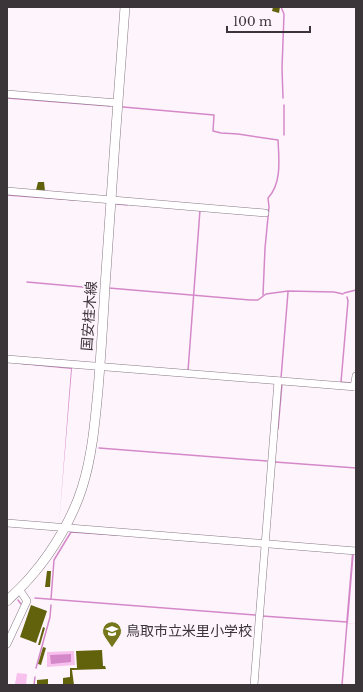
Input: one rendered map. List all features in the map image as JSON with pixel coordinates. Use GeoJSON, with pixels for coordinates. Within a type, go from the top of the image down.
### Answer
{"type":"FeatureCollection","features":[{"type":"Feature","properties":{"kind":"main road","name":"国安桂木線"},"geometry":{"type":"LineString","coordinates":[[7,601],[33,575],[46,558],[71,517],[87,469],[96,413],[100,367],[110,200],[125,7]]}},
{"type":"Feature","properties":{"kind":"street"},"geometry":{"type":"LineString","coordinates":[[7,94],[118,103]]}},
{"type":"Feature","properties":{"kind":"street"},"geometry":{"type":"LineString","coordinates":[[7,191],[265,213]]}},
{"type":"Feature","properties":{"kind":"street"},"geometry":{"type":"LineString","coordinates":[[7,359],[355,387],[356,376]]}},
{"type":"Feature","properties":{"kind":"street"},"geometry":{"type":"LineString","coordinates":[[254,685],[278,381]]}},
{"type":"Feature","properties":{"kind":"street"},"geometry":{"type":"LineString","coordinates":[[7,523],[356,551]]}},
{"type":"Feature","properties":{"kind":"street"},"geometry":{"type":"LineString","coordinates":[[7,642],[27,601],[26,597],[19,589]]}},
{"type":"Feature","properties":{"kind":"shaded area"},"geometry":{"type":"Polygon","coordinates":[[[19,364],[72,368],[59,524],[71,369],[19,364]]]}},
{"type":"Feature","properties":{"kind":"shaded area"},"geometry":{"type":"Polygon","coordinates":[[[352,552],[354,552],[348,623],[356,624],[346,623],[352,552]]]}},
{"type":"Feature","properties":{"kind":"shaded area"},"geometry":{"type":"Polygon","coordinates":[[[74,651],[75,665],[47,667],[47,652],[74,651]]]}},
{"type":"Feature","properties":{"kind":"shaded area"},"geometry":{"type":"Polygon","coordinates":[[[71,654],[71,662],[51,664],[50,655],[71,654]]]}},
{"type":"Feature","properties":{"kind":"shaded area"},"geometry":{"type":"Polygon","coordinates":[[[17,673],[27,674],[26,685],[15,684],[17,673]]]}},
{"type":"Feature","properties":{"kind":"building"},"geometry":{"type":"Polygon","coordinates":[[[273,7],[280,7],[279,13],[272,11],[273,7]]]}},
{"type":"Feature","properties":{"kind":"building"},"geometry":{"type":"Polygon","coordinates":[[[38,182],[44,182],[45,191],[36,190],[38,182]]]}},
{"type":"Feature","properties":{"kind":"building"},"geometry":{"type":"Polygon","coordinates":[[[47,571],[51,571],[50,587],[45,587],[47,571]]]}},
{"type":"Feature","properties":{"kind":"building"},"geometry":{"type":"Polygon","coordinates":[[[31,605],[47,611],[36,643],[20,637],[31,605]]]}},
{"type":"Feature","properties":{"kind":"building"},"geometry":{"type":"Polygon","coordinates":[[[43,627],[45,628],[40,645],[38,645],[43,627]]]}},
{"type":"Feature","properties":{"kind":"building"},"geometry":{"type":"Polygon","coordinates":[[[43,647],[46,648],[41,665],[38,664],[43,647]]]}},
{"type":"Feature","properties":{"kind":"building"},"geometry":{"type":"Polygon","coordinates":[[[102,650],[103,666],[105,666],[106,669],[72,670],[74,685],[63,685],[63,678],[70,677],[70,668],[77,668],[76,651],[102,650]]]}},
{"type":"Feature","properties":{"kind":"building"},"geometry":{"type":"Polygon","coordinates":[[[48,679],[48,685],[37,685],[37,680],[48,679]]]}},
{"type":"Feature","properties":{"kind":"waterway"},"geometry":{"type":"LineString","coordinates":[[281,7],[284,14],[282,68],[283,98]]}},
{"type":"Feature","properties":{"kind":"waterway"},"geometry":{"type":"LineString","coordinates":[[7,98],[110,106]]}},
{"type":"Feature","properties":{"kind":"waterway"},"geometry":{"type":"LineString","coordinates":[[284,105],[284,135]]}},
{"type":"Feature","properties":{"kind":"waterway"},"geometry":{"type":"LineString","coordinates":[[123,107],[214,115],[213,131],[278,140],[278,178],[276,185],[268,198],[269,207],[265,248],[263,295]]}},
{"type":"Feature","properties":{"kind":"waterway"},"geometry":{"type":"LineString","coordinates":[[7,195],[75,200]]}},
{"type":"Feature","properties":{"kind":"waterway"},"geometry":{"type":"LineString","coordinates":[[117,204],[127,205]]}},
{"type":"Feature","properties":{"kind":"waterway"},"geometry":{"type":"LineString","coordinates":[[188,371],[200,210]]}},
{"type":"Feature","properties":{"kind":"waterway"},"geometry":{"type":"LineString","coordinates":[[27,282],[94,288]]}},
{"type":"Feature","properties":{"kind":"waterway"},"geometry":{"type":"LineString","coordinates":[[109,288],[250,300],[258,300],[266,294],[288,291],[334,292],[343,294]]}},
{"type":"Feature","properties":{"kind":"waterway"},"geometry":{"type":"LineString","coordinates":[[344,293],[356,290]]}},
{"type":"Feature","properties":{"kind":"waterway"},"geometry":{"type":"LineString","coordinates":[[281,378],[288,292]]}},
{"type":"Feature","properties":{"kind":"waterway"},"geometry":{"type":"LineString","coordinates":[[347,297],[348,301],[341,382],[350,383]]}},
{"type":"Feature","properties":{"kind":"waterway"},"geometry":{"type":"LineString","coordinates":[[278,429],[282,384]]}},
{"type":"Feature","properties":{"kind":"waterway"},"geometry":{"type":"LineString","coordinates":[[99,448],[267,461]]}},
{"type":"Feature","properties":{"kind":"waterway"},"geometry":{"type":"LineString","coordinates":[[275,462],[356,468]]}},
{"type":"Feature","properties":{"kind":"waterway"},"geometry":{"type":"LineString","coordinates":[[51,599],[54,560],[71,532],[117,535]]}},
{"type":"Feature","properties":{"kind":"waterway"},"geometry":{"type":"LineString","coordinates":[[35,598],[255,615]]}},
{"type":"Feature","properties":{"kind":"waterway"},"geometry":{"type":"LineString","coordinates":[[18,600],[21,604]]}},
{"type":"Feature","properties":{"kind":"waterway"},"geometry":{"type":"LineString","coordinates":[[36,668],[50,617],[51,605]]}},
{"type":"Feature","properties":{"kind":"waterway"},"geometry":{"type":"LineString","coordinates":[[262,616],[347,622]]}},
{"type":"Feature","properties":{"kind":"waterway"},"geometry":{"type":"LineString","coordinates":[[342,685],[347,623]]}},
{"type":"Feature","properties":{"kind":"waterway"},"geometry":{"type":"LineString","coordinates":[[34,685],[35,677]]}},
{"type":"Feature","properties":{"kind":"place","name":"鳥取市立米里小学校"},"geometry":{"type":"Point","coordinates":[112,648]}}]}
